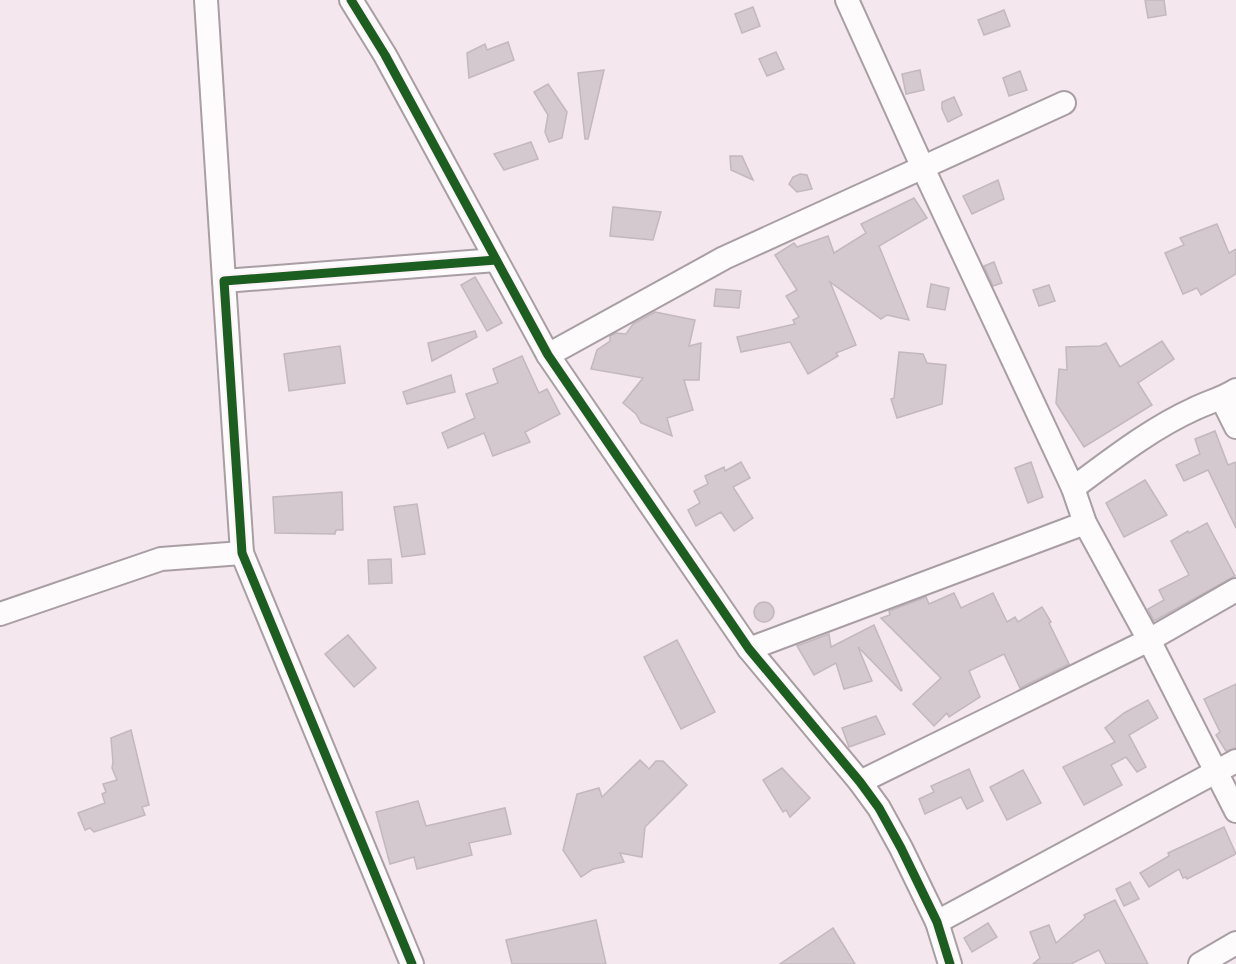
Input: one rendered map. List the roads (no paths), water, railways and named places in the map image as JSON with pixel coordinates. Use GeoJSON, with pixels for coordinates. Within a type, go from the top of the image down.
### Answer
{"type":"FeatureCollection","features":[{"type":"Feature","properties":{"kind":"street"},"geometry":{"type":"LineString","coordinates":[[206,0],[242,553],[412,964]]}},
{"type":"Feature","properties":{"kind":"street"},"geometry":{"type":"LineString","coordinates":[[351,0],[385,55],[548,355],[749,649],[879,808],[938,922],[951,964]]}},
{"type":"Feature","properties":{"kind":"street"},"geometry":{"type":"LineString","coordinates":[[847,0],[1073,488],[1085,524],[1149,640],[1236,811]]}},
{"type":"Feature","properties":{"kind":"street"},"geometry":{"type":"LineString","coordinates":[[548,355],[724,258],[1064,103]]}},
{"type":"Feature","properties":{"kind":"street"},"geometry":{"type":"LineString","coordinates":[[224,281],[496,260]]}},
{"type":"Feature","properties":{"kind":"street"},"geometry":{"type":"LineString","coordinates":[[1073,488],[1131,446],[1194,409],[1229,395],[1236,427]]}},
{"type":"Feature","properties":{"kind":"street"},"geometry":{"type":"LineString","coordinates":[[749,649],[1085,524]]}},
{"type":"Feature","properties":{"kind":"street"},"geometry":{"type":"LineString","coordinates":[[0,614],[160,560],[242,553]]}},
{"type":"Feature","properties":{"kind":"street"},"geometry":{"type":"LineString","coordinates":[[860,782],[1149,640],[1236,590]]}},
{"type":"Feature","properties":{"kind":"street"},"geometry":{"type":"LineString","coordinates":[[938,922],[1236,760]]}},
{"type":"Feature","properties":{"kind":"street"},"geometry":{"type":"LineString","coordinates":[[1200,964],[1236,943]]}}]}
